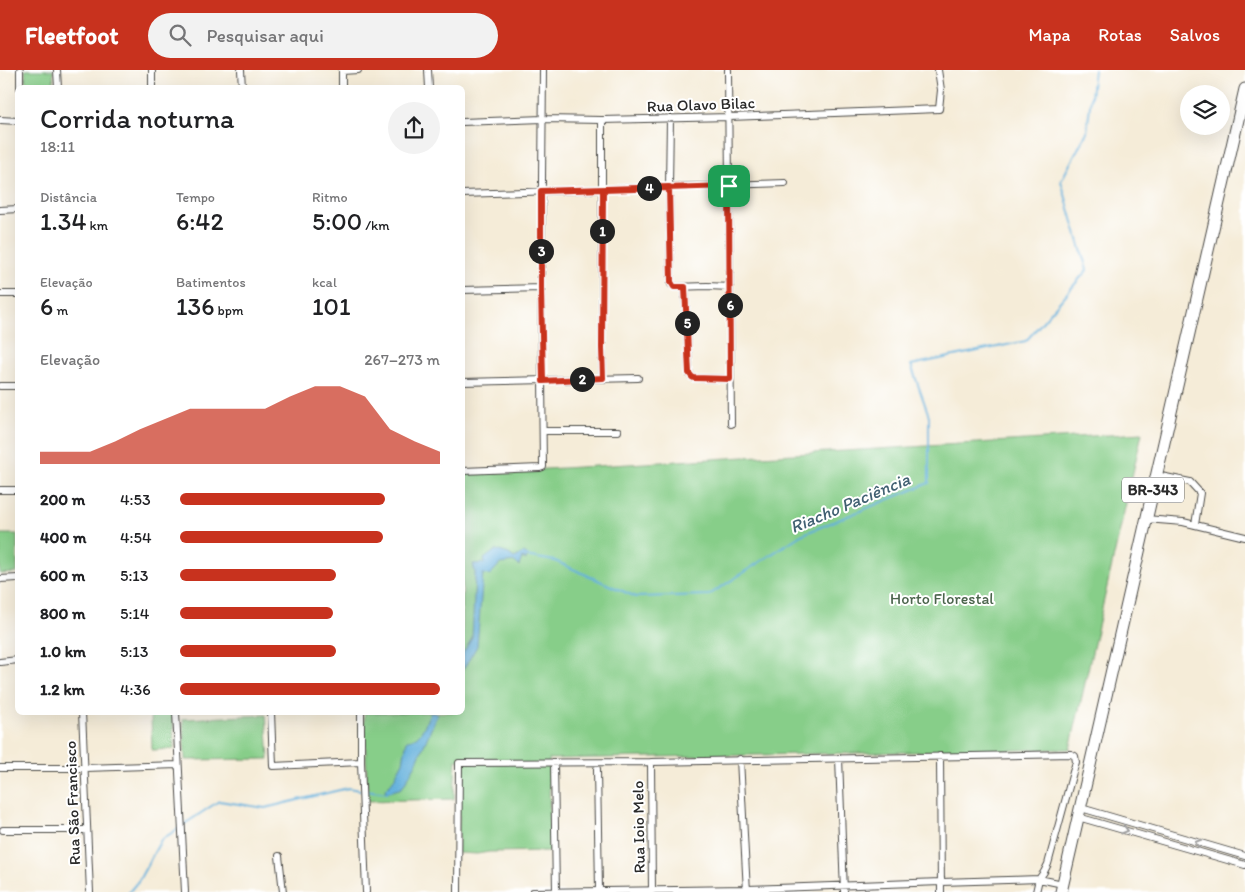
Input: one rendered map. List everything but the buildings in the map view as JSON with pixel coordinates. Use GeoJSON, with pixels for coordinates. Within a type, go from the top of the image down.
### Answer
{"type":"FeatureCollection","features":[{"type":"Feature","properties":{"kind":"highway","name":"BR-343"},"geometry":{"type":"LineString","coordinates":[[1062,888],[1245,89]]}},
{"type":"Feature","properties":{"kind":"street"},"geometry":{"type":"LineString","coordinates":[[20,70],[20,85]]}},
{"type":"Feature","properties":{"kind":"street"},"geometry":{"type":"LineString","coordinates":[[57,70],[58,85]]}},
{"type":"Feature","properties":{"kind":"street"},"geometry":{"type":"LineString","coordinates":[[152,70],[152,85]]}},
{"type":"Feature","properties":{"kind":"street"},"geometry":{"type":"LineString","coordinates":[[241,70],[242,85]]}},
{"type":"Feature","properties":{"kind":"street"},"geometry":{"type":"LineString","coordinates":[[342,85],[342,71],[358,70]]}},
{"type":"Feature","properties":{"kind":"street"},"geometry":{"type":"LineString","coordinates":[[428,70],[429,85]]}},
{"type":"Feature","properties":{"kind":"street"},"geometry":{"type":"LineString","coordinates":[[465,471],[540,468],[544,464],[541,288],[543,70]]}},
{"type":"Feature","properties":{"kind":"street"},"geometry":{"type":"LineString","coordinates":[[728,70],[731,424]]}},
{"type":"Feature","properties":{"kind":"street","name":"Rua Olavo Bilac"},"geometry":{"type":"LineString","coordinates":[[465,122],[729,117],[939,109],[938,70]]}},
{"type":"Feature","properties":{"kind":"street"},"geometry":{"type":"LineString","coordinates":[[670,118],[671,282],[674,287],[730,287]]}},
{"type":"Feature","properties":{"kind":"street"},"geometry":{"type":"LineString","coordinates":[[0,120],[15,121]]}},
{"type":"Feature","properties":{"kind":"street"},"geometry":{"type":"LineString","coordinates":[[602,120],[603,378]]}},
{"type":"Feature","properties":{"kind":"street"},"geometry":{"type":"LineString","coordinates":[[465,194],[785,184]]}},
{"type":"Feature","properties":{"kind":"street"},"geometry":{"type":"LineString","coordinates":[[0,210],[15,209]]}},
{"type":"Feature","properties":{"kind":"street"},"geometry":{"type":"LineString","coordinates":[[685,287],[689,373],[694,378],[730,379]]}},
{"type":"Feature","properties":{"kind":"street"},"geometry":{"type":"LineString","coordinates":[[465,290],[541,288]]}},
{"type":"Feature","properties":{"kind":"street"},"geometry":{"type":"LineString","coordinates":[[0,294],[15,294]]}},
{"type":"Feature","properties":{"kind":"street"},"geometry":{"type":"LineString","coordinates":[[465,382],[638,378]]}},
{"type":"Feature","properties":{"kind":"street"},"geometry":{"type":"LineString","coordinates":[[0,386],[15,386]]}},
{"type":"Feature","properties":{"kind":"street"},"geometry":{"type":"LineString","coordinates":[[543,431],[618,431]]}},
{"type":"Feature","properties":{"kind":"street"},"geometry":{"type":"LineString","coordinates":[[1156,475],[1190,482],[1200,493],[1195,525]]}},
{"type":"Feature","properties":{"kind":"street"},"geometry":{"type":"LineString","coordinates":[[0,490],[15,490]]}},
{"type":"Feature","properties":{"kind":"street"},"geometry":{"type":"LineString","coordinates":[[1146,520],[1178,521],[1245,537]]}},
{"type":"Feature","properties":{"kind":"street"},"geometry":{"type":"LineString","coordinates":[[0,578],[15,578]]}},
{"type":"Feature","properties":{"kind":"street"},"geometry":{"type":"LineString","coordinates":[[0,662],[15,660]]}},
{"type":"Feature","properties":{"kind":"street","name":"Rua São Francisco"},"geometry":{"type":"LineString","coordinates":[[82,715],[90,892]]}},
{"type":"Feature","properties":{"kind":"street"},"geometry":{"type":"LineString","coordinates":[[176,715],[185,892]]}},
{"type":"Feature","properties":{"kind":"street"},"geometry":{"type":"LineString","coordinates":[[271,715],[273,766],[361,762]]}},
{"type":"Feature","properties":{"kind":"street"},"geometry":{"type":"LineString","coordinates":[[361,715],[366,892]]}},
{"type":"Feature","properties":{"kind":"street"},"geometry":{"type":"LineString","coordinates":[[458,892],[459,763],[651,762],[1071,754],[1075,756],[1075,764],[1048,864],[1039,879],[1036,892]]}},
{"type":"Feature","properties":{"kind":"street"},"geometry":{"type":"LineString","coordinates":[[940,756],[941,892]]}},
{"type":"Feature","properties":{"kind":"street"},"geometry":{"type":"LineString","coordinates":[[839,758],[844,888]]}},
{"type":"Feature","properties":{"kind":"street"},"geometry":{"type":"LineString","coordinates":[[740,759],[747,891]]}},
{"type":"Feature","properties":{"kind":"street"},"geometry":{"type":"LineString","coordinates":[[554,762],[556,892]]}},
{"type":"Feature","properties":{"kind":"street","name":"Rua Ioio Melo"},"geometry":{"type":"LineString","coordinates":[[651,762],[652,891]]}},
{"type":"Feature","properties":{"kind":"street"},"geometry":{"type":"LineString","coordinates":[[0,768],[178,765]]}},
{"type":"Feature","properties":{"kind":"street"},"geometry":{"type":"LineString","coordinates":[[597,769],[599,891]]}},
{"type":"Feature","properties":{"kind":"street"},"geometry":{"type":"LineString","coordinates":[[1080,812],[1245,856]]}},
{"type":"Feature","properties":{"kind":"street"},"geometry":{"type":"LineString","coordinates":[[1080,812],[1245,865]]}},
{"type":"Feature","properties":{"kind":"street"},"geometry":{"type":"LineString","coordinates":[[3,830],[87,830]]}},
{"type":"Feature","properties":{"kind":"street"},"geometry":{"type":"LineString","coordinates":[[279,856],[283,892]]}},
{"type":"Feature","properties":{"kind":"street"},"geometry":{"type":"LineString","coordinates":[[533,892],[747,891],[1039,879],[1062,888]]}},
{"type":"Feature","properties":{"kind":"green space"},"geometry":{"type":"Polygon","coordinates":[[[25,70],[53,70],[54,85],[26,85],[25,70]]]}},
{"type":"Feature","properties":{"kind":"green space","name":"Horto Florestal"},"geometry":{"type":"Polygon","coordinates":[[[1142,433],[1070,749],[549,759],[550,851],[458,853],[461,760],[456,760],[454,799],[368,801],[364,715],[465,715],[465,474],[1142,433]]]}},
{"type":"Feature","properties":{"kind":"green space"},"geometry":{"type":"Polygon","coordinates":[[[0,534],[15,534],[15,573],[0,574],[0,534]]]}},
{"type":"Feature","properties":{"kind":"green space"},"geometry":{"type":"Polygon","coordinates":[[[151,715],[173,715],[174,749],[152,750],[151,715]]]}},
{"type":"Feature","properties":{"kind":"green space"},"geometry":{"type":"Polygon","coordinates":[[[266,715],[269,759],[185,760],[183,719],[266,715]]]}},
{"type":"Feature","properties":{"kind":"water"},"geometry":{"type":"Polygon","coordinates":[[[496,550],[509,554],[514,558],[524,553],[528,556],[526,560],[522,558],[519,566],[515,562],[500,564],[490,575],[483,574],[477,646],[465,667],[465,650],[472,638],[475,573],[473,564],[485,563],[484,559],[496,550]]]}},
{"type":"Feature","properties":{"kind":"water"},"geometry":{"type":"Polygon","coordinates":[[[429,715],[437,715],[415,766],[402,788],[386,793],[385,789],[392,782],[403,762],[407,740],[416,737],[424,727],[429,715]]]}},
{"type":"Feature","properties":{"kind":"waterway","name":"Riacho Paciência"},"geometry":{"type":"LineString","coordinates":[[525,556],[555,561],[636,597],[709,595],[801,535],[929,483],[929,416],[911,365],[1026,341],[1087,270],[1061,181],[1087,132],[1094,70]]}},
{"type":"Feature","properties":{"kind":"waterway","name":"Riacho Paciência"},"geometry":{"type":"LineString","coordinates":[[183,825],[219,801],[265,808],[348,788],[360,790]]}},
{"type":"Feature","properties":{"kind":"waterway","name":"Riacho Paciência"},"geometry":{"type":"LineString","coordinates":[[365,790],[387,793]]}},
{"type":"Feature","properties":{"kind":"waterway","name":"Riacho Paciência"},"geometry":{"type":"LineString","coordinates":[[129,892],[139,880],[161,840],[179,828]]}},
{"type":"Feature","properties":{"kind":"route"},"geometry":{"type":"LineString","coordinates":[[729,186],[669,187],[603,190],[603,378],[543,381],[541,191],[669,187],[671,284],[674,287],[685,287],[689,373],[694,378],[730,379],[729,186]]}}]}
